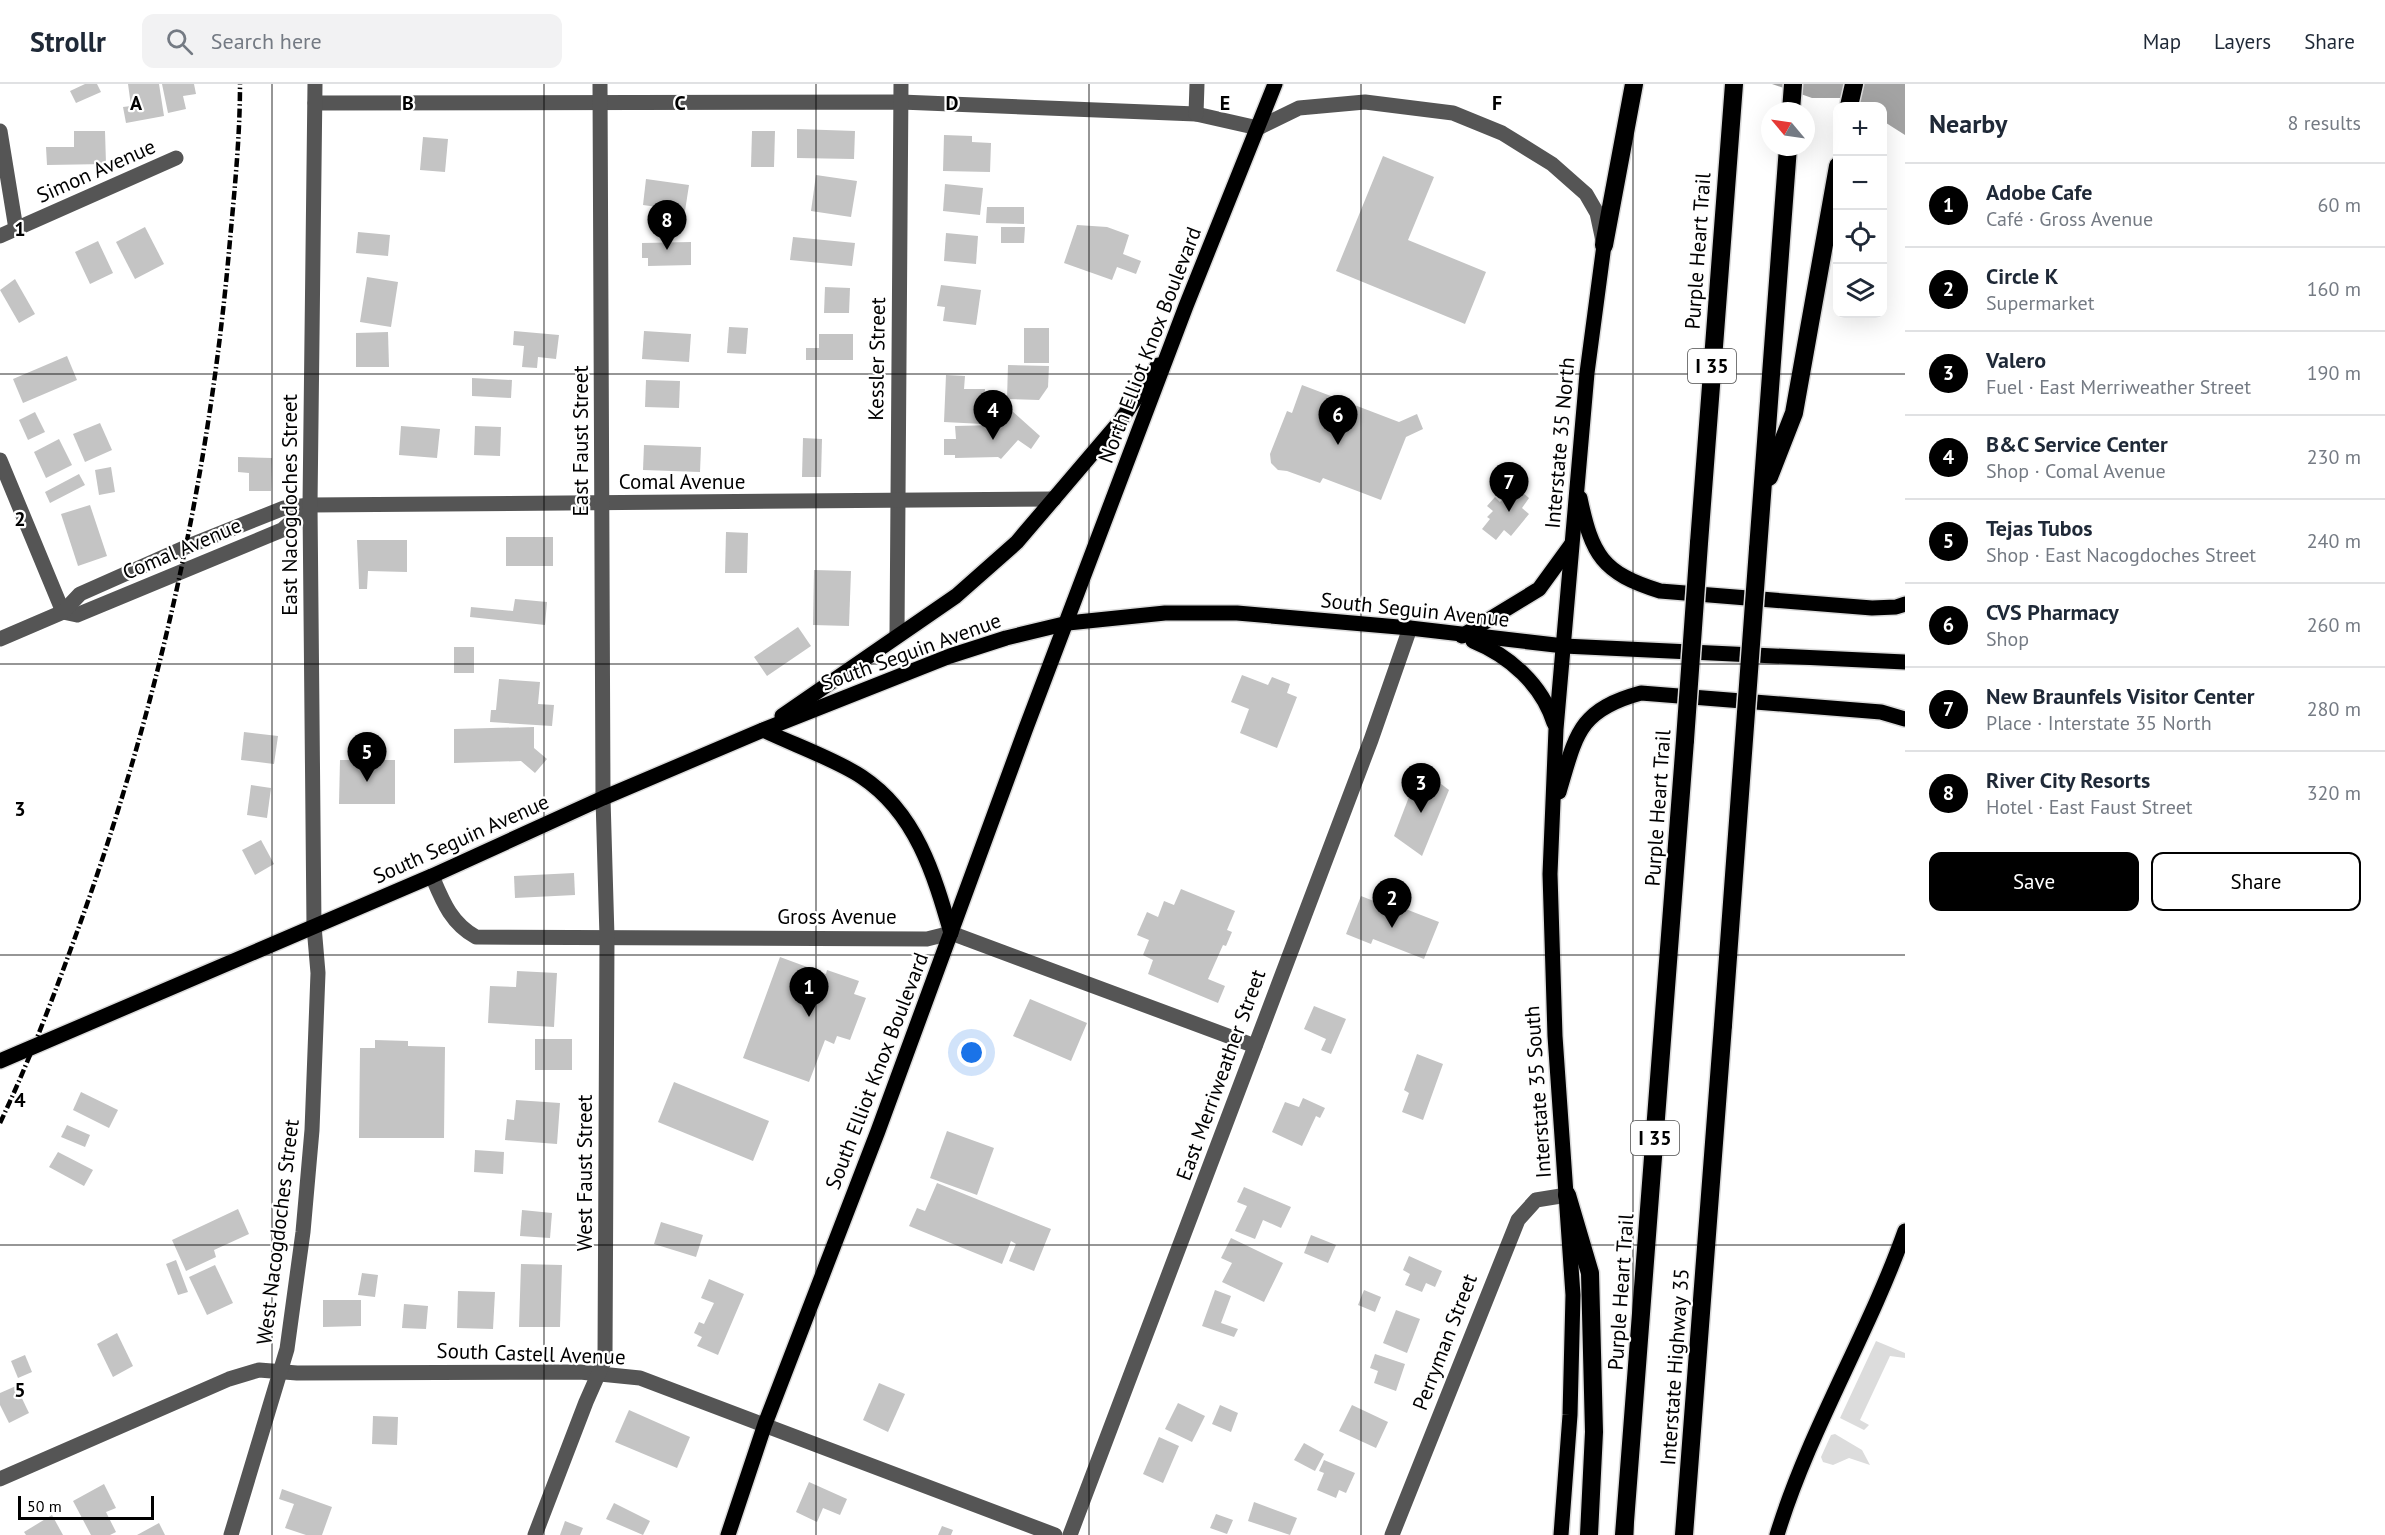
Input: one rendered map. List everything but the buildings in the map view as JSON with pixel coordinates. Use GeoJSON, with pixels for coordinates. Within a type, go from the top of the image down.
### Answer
{"type":"FeatureCollection","features":[{"type":"Feature","properties":{"kind":"highway","name":"Purple Heart Trail"},"geometry":{"type":"LineString","coordinates":[[1624,1535],[1734,84]]}},
{"type":"Feature","properties":{"kind":"highway"},"geometry":{"type":"LineString","coordinates":[[1792,102],[1793,84]]}},
{"type":"Feature","properties":{"kind":"highway"},"geometry":{"type":"LineString","coordinates":[[1850,102],[1854,84]]}},
{"type":"Feature","properties":{"kind":"highway"},"geometry":{"type":"LineString","coordinates":[[1604,245],[1634,86]]}},
{"type":"Feature","properties":{"kind":"highway"},"geometry":{"type":"LineString","coordinates":[[1762,497],[1787,156]]}},
{"type":"Feature","properties":{"kind":"highway"},"geometry":{"type":"LineString","coordinates":[[1762,497],[1794,413],[1833,191]]}},
{"type":"Feature","properties":{"kind":"highway","name":"Interstate Highway 35"},"geometry":{"type":"LineString","coordinates":[[1684,1535],[1762,497]]}},
{"type":"Feature","properties":{"kind":"highway"},"geometry":{"type":"LineString","coordinates":[[1567,1195],[1590,1273],[1594,1432],[1589,1535]]}},
{"type":"Feature","properties":{"kind":"highway"},"geometry":{"type":"LineString","coordinates":[[1687,1502],[1689,1535]]}},
{"type":"Feature","properties":{"kind":"main road","name":"North Elliot Knox Boulevard"},"geometry":{"type":"LineString","coordinates":[[1068,623],[1172,346],[1275,84]]}},
{"type":"Feature","properties":{"kind":"main road","name":"Interstate 35 North"},"geometry":{"type":"LineString","coordinates":[[1564,646],[1593,309],[1604,245]]}},
{"type":"Feature","properties":{"kind":"main road"},"geometry":{"type":"LineString","coordinates":[[951,933],[927,860],[906,819],[889,800],[862,776],[763,730],[956,596],[1017,542],[1121,420],[1172,346]]}},
{"type":"Feature","properties":{"kind":"main road"},"geometry":{"type":"LineString","coordinates":[[1577,483],[1591,539],[1599,556],[1617,573],[1636,583],[1660,591],[1872,608],[1896,607],[1905,604]]}},
{"type":"Feature","properties":{"kind":"main road"},"geometry":{"type":"LineString","coordinates":[[1462,636],[1539,589],[1572,543]]}},
{"type":"Feature","properties":{"kind":"main road","name":"South Seguin Avenue"},"geometry":{"type":"LineString","coordinates":[[0,1061],[432,876],[603,798],[763,730],[950,656],[1006,638],[1068,623],[1198,612],[1410,628],[1462,636],[1564,646],[1905,662]]}},
{"type":"Feature","properties":{"kind":"main road","name":"South Elliot Knox Boulevard"},"geometry":{"type":"LineString","coordinates":[[728,1535],[765,1424],[878,1131],[1068,623]]}},
{"type":"Feature","properties":{"kind":"main road"},"geometry":{"type":"LineString","coordinates":[[1462,636],[1500,654],[1527,678],[1548,704],[1556,729]]}},
{"type":"Feature","properties":{"kind":"main road","name":"Interstate 35 South"},"geometry":{"type":"LineString","coordinates":[[1561,1535],[1573,1355],[1573,1295],[1551,974],[1556,729],[1564,646]]}},
{"type":"Feature","properties":{"kind":"main road"},"geometry":{"type":"LineString","coordinates":[[1553,813],[1582,726],[1607,704],[1641,693],[1668,693],[1881,712],[1905,719]]}},
{"type":"Feature","properties":{"kind":"main road"},"geometry":{"type":"LineString","coordinates":[[1777,1535],[1806,1453],[1882,1288],[1905,1232]]}},
{"type":"Feature","properties":{"kind":"street","name":"East Nacogdoches Street"},"geometry":{"type":"LineString","coordinates":[[314,926],[310,505],[315,84]]}},
{"type":"Feature","properties":{"kind":"street","name":"East Faust Street"},"geometry":{"type":"LineString","coordinates":[[600,84],[603,798]]}},
{"type":"Feature","properties":{"kind":"street","name":"Kessler Street"},"geometry":{"type":"LineString","coordinates":[[897,635],[896,502],[901,84]]}},
{"type":"Feature","properties":{"kind":"street"},"geometry":{"type":"LineString","coordinates":[[1196,114],[1197,84]]}},
{"type":"Feature","properties":{"kind":"street"},"geometry":{"type":"LineString","coordinates":[[315,103],[901,102],[1196,114],[1258,128],[1299,108],[1365,102],[1453,113],[1502,133],[1552,164],[1586,194],[1597,213],[1604,245]]}},
{"type":"Feature","properties":{"kind":"street"},"geometry":{"type":"LineString","coordinates":[[0,131],[16,229]]}},
{"type":"Feature","properties":{"kind":"street","name":"Simon Avenue"},"geometry":{"type":"LineString","coordinates":[[0,237],[176,158]]}},
{"type":"Feature","properties":{"kind":"street"},"geometry":{"type":"LineString","coordinates":[[0,460],[63,612]]}},
{"type":"Feature","properties":{"kind":"street","name":"Comal Avenue"},"geometry":{"type":"LineString","coordinates":[[0,639],[63,612],[77,615],[282,530],[310,505],[1054,499]]}},
{"type":"Feature","properties":{"kind":"street","name":"East Merriweather Street"},"geometry":{"type":"LineString","coordinates":[[1070,1535],[1371,740],[1410,628]]}},
{"type":"Feature","properties":{"kind":"street","name":"West Faust Street"},"geometry":{"type":"LineString","coordinates":[[535,1535],[586,1402],[600,1374],[606,1350],[607,937],[603,798]]}},
{"type":"Feature","properties":{"kind":"street","name":"Gross Avenue"},"geometry":{"type":"LineString","coordinates":[[432,876],[456,924],[476,937],[927,939],[951,933]]}},
{"type":"Feature","properties":{"kind":"street","name":"West Nacogdoches Street"},"geometry":{"type":"LineString","coordinates":[[231,1535],[287,1349],[312,1130],[318,974],[314,926]]}},
{"type":"Feature","properties":{"kind":"street"},"geometry":{"type":"LineString","coordinates":[[951,933],[1255,1046]]}},
{"type":"Feature","properties":{"kind":"street","name":"Perryman Street"},"geometry":{"type":"LineString","coordinates":[[1392,1535],[1518,1220],[1536,1200],[1567,1195]]}},
{"type":"Feature","properties":{"kind":"street","name":"South Castell Avenue"},"geometry":{"type":"LineString","coordinates":[[0,1479],[245,1373],[260,1370],[600,1374],[640,1378],[1055,1535]]}},
{"type":"Feature","properties":{"kind":"shaded area"},"geometry":{"type":"Polygon","coordinates":[[[1772,84],[1905,84],[1905,135],[1887,124],[1887,102],[1852,102],[1845,98],[1812,98],[1772,84]]]}},
{"type":"Feature","properties":{"kind":"shaded area"},"geometry":{"type":"Polygon","coordinates":[[[1876,1341],[1905,1353],[1905,1358],[1890,1356],[1860,1420],[1869,1425],[1864,1430],[1840,1418],[1876,1341]]]}},
{"type":"Feature","properties":{"kind":"shaded area"},"geometry":{"type":"Polygon","coordinates":[[[1835,1434],[1862,1450],[1870,1465],[1849,1458],[1833,1465],[1823,1462],[1821,1457],[1831,1435],[1835,1434]]]}},
{"type":"Feature","properties":{"kind":"railway"},"geometry":{"type":"LineString","coordinates":[[0,1123],[48,1011],[102,859],[129,774],[174,602],[192,515],[220,339],[236,168],[240,84]]}},
{"type":"Feature","properties":{"kind":"place","name":"River City Resorts"},"geometry":{"type":"Point","coordinates":[667,250]}},
{"type":"Feature","properties":{"kind":"place","name":"B&C Service Center"},"geometry":{"type":"Point","coordinates":[993,440]}},
{"type":"Feature","properties":{"kind":"place","name":"CVS Pharmacy"},"geometry":{"type":"Point","coordinates":[1338,445]}},
{"type":"Feature","properties":{"kind":"place","name":"New Braunfels Visitor Center"},"geometry":{"type":"Point","coordinates":[1509,512]}},
{"type":"Feature","properties":{"kind":"place","name":"Tejas Tubos"},"geometry":{"type":"Point","coordinates":[367,782]}},
{"type":"Feature","properties":{"kind":"place","name":"Valero"},"geometry":{"type":"Point","coordinates":[1421,813]}},
{"type":"Feature","properties":{"kind":"place","name":"Circle K"},"geometry":{"type":"Point","coordinates":[1392,928]}},
{"type":"Feature","properties":{"kind":"place","name":"Adobe Cafe"},"geometry":{"type":"Point","coordinates":[809,1017]}}]}
